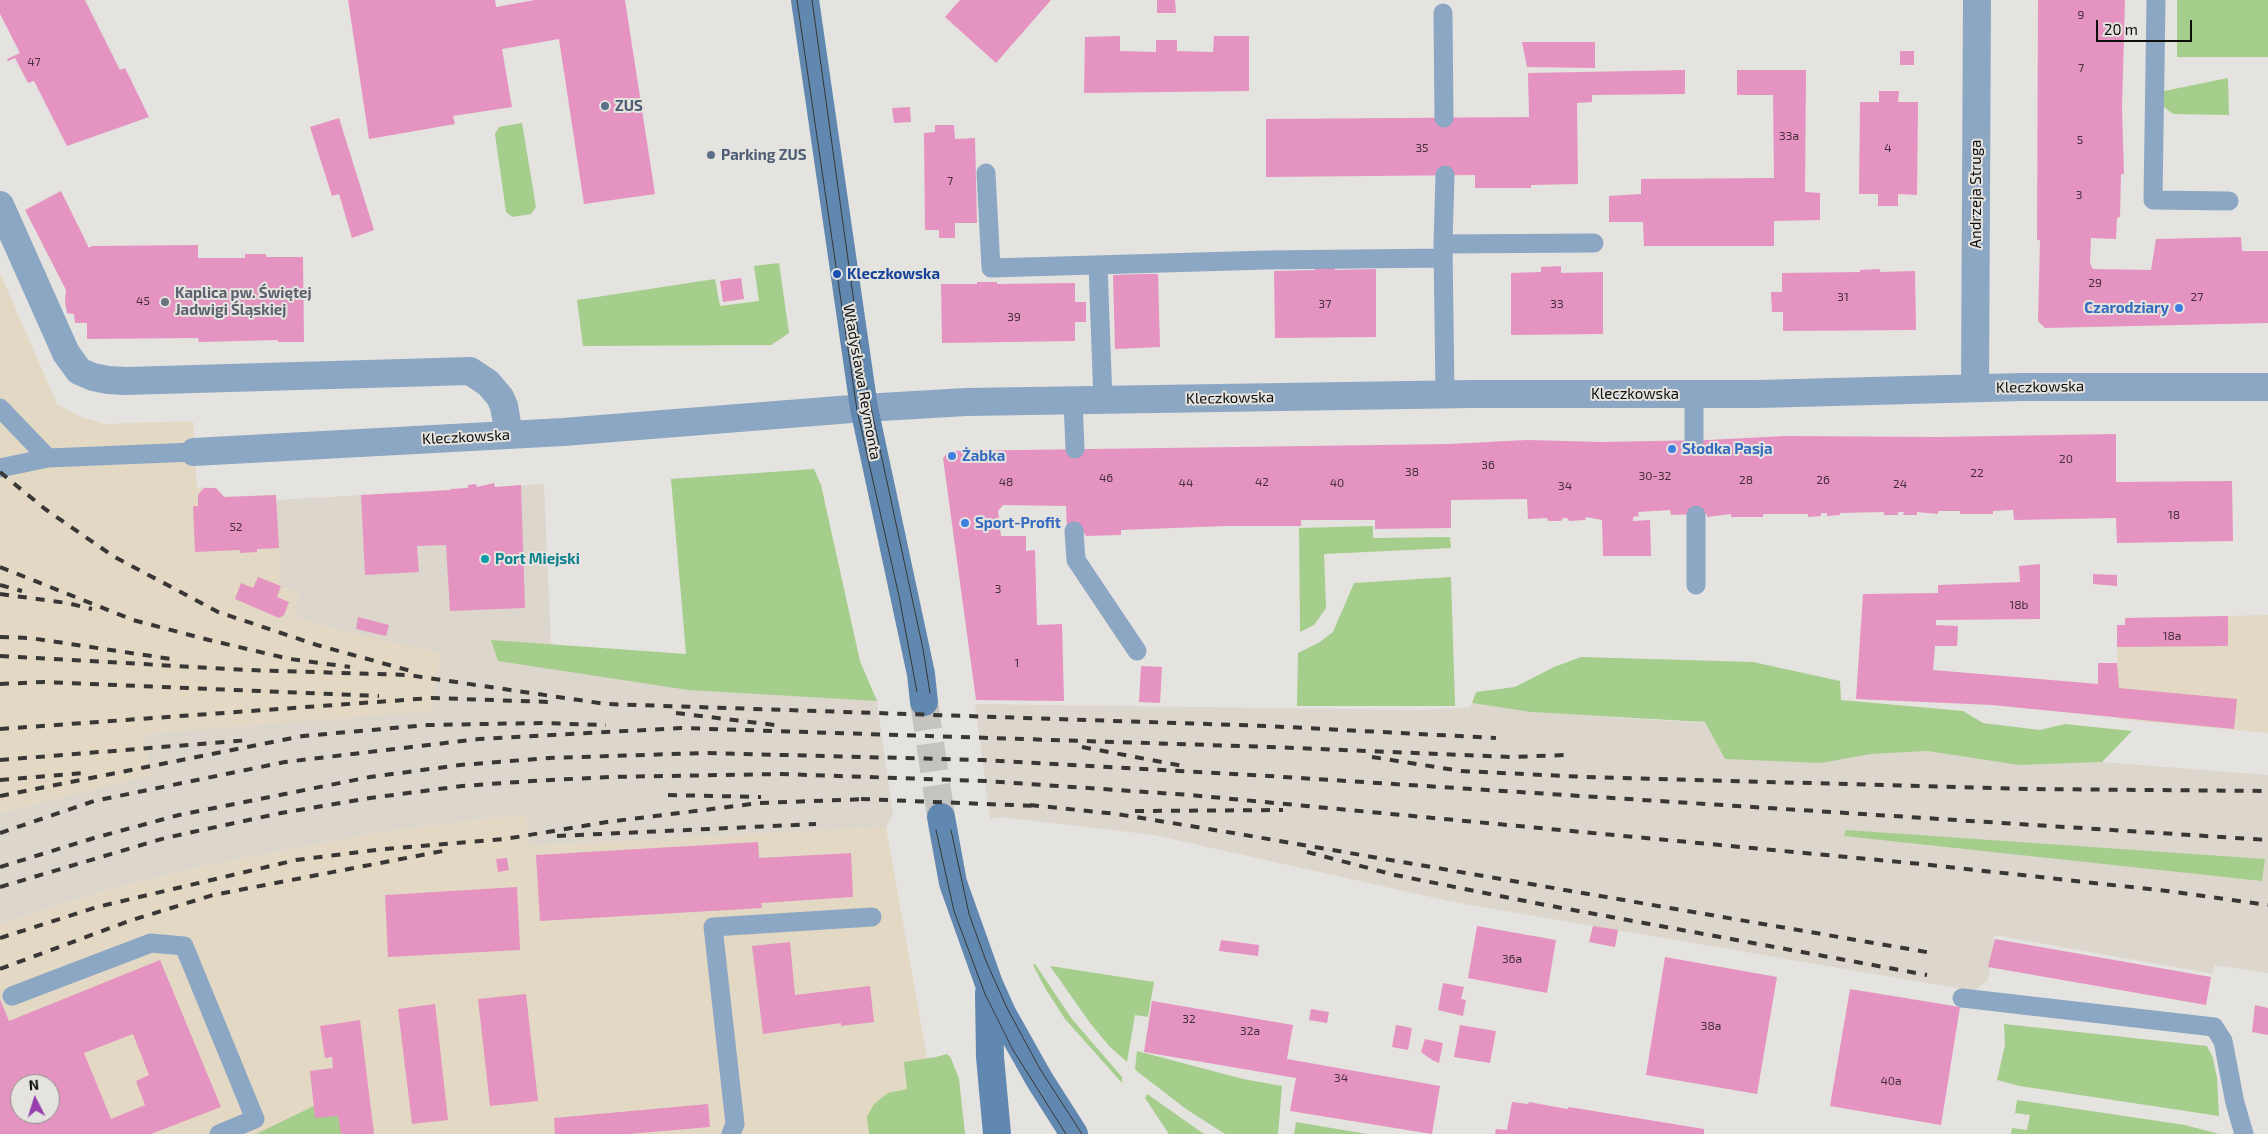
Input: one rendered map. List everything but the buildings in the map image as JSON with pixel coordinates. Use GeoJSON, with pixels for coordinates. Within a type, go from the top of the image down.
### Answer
{"type":"FeatureCollection","features":[{"type":"Feature","properties":{"kind":"main road","name":"Władysława Reymonta"},"geometry":{"type":"LineString","coordinates":[[805,0],[864,408],[921,674],[924,702]]}},
{"type":"Feature","properties":{"kind":"main road"},"geometry":{"type":"LineString","coordinates":[[941,817],[953,883],[989,984],[1002,1013],[1038,1079],[1074,1134]]}},
{"type":"Feature","properties":{"kind":"main road"},"geometry":{"type":"LineString","coordinates":[[989,984],[990,1056],[997,1134]]}},
{"type":"Feature","properties":{"kind":"street","name":"Andrzeja Struga"},"geometry":{"type":"LineString","coordinates":[[1975,388],[1977,0]]}},
{"type":"Feature","properties":{"kind":"street"},"geometry":{"type":"LineString","coordinates":[[0,205],[66,353],[79,371],[93,377],[126,381],[470,371],[488,382],[500,397],[504,406],[509,435]]}},
{"type":"Feature","properties":{"kind":"street","name":"Kleczkowska"},"geometry":{"type":"LineString","coordinates":[[194,452],[509,435],[966,402],[1445,395],[1694,394],[1975,388],[2268,387]]}},
{"type":"Feature","properties":{"kind":"lane"},"geometry":{"type":"LineString","coordinates":[[2156,0],[2153,200],[2228,201]]}},
{"type":"Feature","properties":{"kind":"lane"},"geometry":{"type":"LineString","coordinates":[[1443,13],[1444,118]]}},
{"type":"Feature","properties":{"kind":"lane"},"geometry":{"type":"LineString","coordinates":[[986,173],[991,268],[1267,260],[1594,243]]}},
{"type":"Feature","properties":{"kind":"lane"},"geometry":{"type":"LineString","coordinates":[[1445,176],[1443,251],[1445,395]]}},
{"type":"Feature","properties":{"kind":"lane"},"geometry":{"type":"LineString","coordinates":[[1098,265],[1103,401]]}},
{"type":"Feature","properties":{"kind":"lane"},"geometry":{"type":"LineString","coordinates":[[1694,394],[1694,440]]}},
{"type":"Feature","properties":{"kind":"lane"},"geometry":{"type":"LineString","coordinates":[[1073,401],[1075,449]]}},
{"type":"Feature","properties":{"kind":"lane"},"geometry":{"type":"LineString","coordinates":[[0,408],[48,458]]}},
{"type":"Feature","properties":{"kind":"lane"},"geometry":{"type":"LineString","coordinates":[[0,468],[48,458],[194,452]]}},
{"type":"Feature","properties":{"kind":"lane"},"geometry":{"type":"LineString","coordinates":[[1696,515],[1696,585]]}},
{"type":"Feature","properties":{"kind":"lane"},"geometry":{"type":"LineString","coordinates":[[1074,531],[1076,560],[1137,651]]}},
{"type":"Feature","properties":{"kind":"lane"},"geometry":{"type":"LineString","coordinates":[[731,1134],[735,1124],[713,927],[872,917]]}},
{"type":"Feature","properties":{"kind":"lane"},"geometry":{"type":"LineString","coordinates":[[12,996],[151,943],[184,946],[255,1119],[219,1134]]}},
{"type":"Feature","properties":{"kind":"lane"},"geometry":{"type":"LineString","coordinates":[[1962,998],[2214,1027],[2223,1041],[2235,1103],[2244,1134]]}},
{"type":"Feature","properties":{"kind":"shaded area"},"geometry":{"type":"Polygon","coordinates":[[[0,273],[57,404],[79,416],[104,424],[193,421],[197,487],[216,488],[224,497],[276,495],[281,586],[298,593],[295,617],[345,632],[440,653],[431,711],[144,734],[151,775],[0,813],[0,273]]]}},
{"type":"Feature","properties":{"kind":"shaded area"},"geometry":{"type":"Polygon","coordinates":[[[494,483],[495,487],[544,484],[552,669],[688,690],[877,701],[893,816],[886,827],[530,846],[525,814],[376,833],[203,866],[110,889],[0,924],[0,813],[150,775],[143,734],[431,710],[345,632],[295,617],[298,593],[281,586],[276,500],[450,490],[468,488],[468,485],[476,484],[477,487],[494,483]]]}},
{"type":"Feature","properties":{"kind":"shaded area"},"geometry":{"type":"Polygon","coordinates":[[[2268,615],[2268,733],[2118,719],[2117,625],[2125,625],[2125,618],[2268,615]]]}},
{"type":"Feature","properties":{"kind":"shaded area"},"geometry":{"type":"Polygon","coordinates":[[[1472,703],[1531,712],[1705,723],[1821,763],[1871,754],[1927,751],[2019,765],[2102,762],[2268,775],[2268,973],[2214,965],[2213,974],[1995,935],[1988,980],[1974,991],[1453,902],[1154,835],[1001,817],[990,819],[975,704],[1423,710],[1470,707],[1472,703]]]}},
{"type":"Feature","properties":{"kind":"shaded area"},"geometry":{"type":"Polygon","coordinates":[[[525,814],[530,846],[886,827],[926,1052],[937,1134],[0,1134],[0,924],[110,889],[203,866],[376,833],[525,814]]]}},
{"type":"Feature","properties":{"kind":"green space"},"geometry":{"type":"Polygon","coordinates":[[[2177,0],[2268,0],[2268,57],[2177,57],[2177,0]]]}},
{"type":"Feature","properties":{"kind":"green space"},"geometry":{"type":"Polygon","coordinates":[[[2228,78],[2229,115],[2173,114],[2164,107],[2164,91],[2228,78]]]}},
{"type":"Feature","properties":{"kind":"green space"},"geometry":{"type":"Polygon","coordinates":[[[522,123],[536,207],[531,214],[512,217],[506,212],[495,134],[499,127],[522,123]]]}},
{"type":"Feature","properties":{"kind":"green space"},"geometry":{"type":"Polygon","coordinates":[[[779,263],[789,333],[771,345],[583,346],[577,300],[715,279],[720,306],[759,301],[754,266],[779,263]]]}},
{"type":"Feature","properties":{"kind":"green space"},"geometry":{"type":"Polygon","coordinates":[[[814,469],[821,485],[860,661],[877,701],[688,690],[498,661],[491,640],[686,654],[671,479],[814,469]]]}},
{"type":"Feature","properties":{"kind":"green space"},"geometry":{"type":"Polygon","coordinates":[[[1373,526],[1373,538],[1450,537],[1451,548],[1324,554],[1326,608],[1314,625],[1300,632],[1299,528],[1373,526]]]}},
{"type":"Feature","properties":{"kind":"green space"},"geometry":{"type":"Polygon","coordinates":[[[1451,577],[1455,706],[1297,706],[1298,653],[1320,642],[1333,632],[1354,583],[1451,577]]]}},
{"type":"Feature","properties":{"kind":"green space"},"geometry":{"type":"Polygon","coordinates":[[[1581,657],[1753,662],[1840,681],[1841,700],[1963,711],[1983,723],[2040,730],[2065,724],[2132,731],[2102,762],[2019,765],[1927,751],[1871,754],[1821,763],[1725,759],[1705,722],[1531,712],[1472,703],[1476,692],[1515,687],[1554,667],[1581,657]]]}},
{"type":"Feature","properties":{"kind":"green space"},"geometry":{"type":"Polygon","coordinates":[[[1846,830],[2265,859],[2262,881],[1844,836],[1846,830]]]}},
{"type":"Feature","properties":{"kind":"green space"},"geometry":{"type":"Polygon","coordinates":[[[1035,964],[1072,1019],[1122,1077],[1122,1083],[1065,1019],[1045,988],[1033,965],[1035,964]]]}},
{"type":"Feature","properties":{"kind":"green space"},"geometry":{"type":"Polygon","coordinates":[[[1050,966],[1154,982],[1148,1017],[1135,1015],[1127,1062],[1109,1046],[1090,1023],[1050,966]]]}},
{"type":"Feature","properties":{"kind":"green space"},"geometry":{"type":"Polygon","coordinates":[[[2004,1024],[2207,1046],[2213,1058],[2217,1078],[2219,1116],[2020,1086],[1997,1080],[2005,1045],[2004,1024]]]}},
{"type":"Feature","properties":{"kind":"green space"},"geometry":{"type":"Polygon","coordinates":[[[1137,1051],[1243,1079],[1282,1086],[1278,1134],[1225,1134],[1186,1109],[1138,1072],[1135,1069],[1137,1051]]]}},
{"type":"Feature","properties":{"kind":"green space"},"geometry":{"type":"Polygon","coordinates":[[[947,1054],[951,1058],[959,1079],[965,1134],[869,1134],[867,1117],[874,1104],[888,1093],[907,1089],[904,1062],[947,1054]]]}},
{"type":"Feature","properties":{"kind":"green space"},"geometry":{"type":"Polygon","coordinates":[[[1147,1094],[1204,1134],[1169,1134],[1145,1098],[1147,1094]]]}},
{"type":"Feature","properties":{"kind":"green space"},"geometry":{"type":"Polygon","coordinates":[[[2017,1100],[2185,1125],[2219,1134],[2011,1134],[2012,1128],[2027,1130],[2030,1115],[2015,1113],[2017,1100]]]}},
{"type":"Feature","properties":{"kind":"green space"},"geometry":{"type":"Polygon","coordinates":[[[316,1105],[340,1113],[342,1134],[256,1134],[316,1105]]]}},
{"type":"Feature","properties":{"kind":"green space"},"geometry":{"type":"Polygon","coordinates":[[[1296,1122],[1367,1134],[1294,1134],[1296,1122]]]}},
{"type":"Feature","properties":{"kind":"tunnel"},"geometry":{"type":"LineString","coordinates":[[924,702],[941,817]]}},
{"type":"Feature","properties":{"kind":"tram line"},"geometry":{"type":"LineString","coordinates":[[797,0],[857,410],[899,596],[917,692]]}},
{"type":"Feature","properties":{"kind":"tram line"},"geometry":{"type":"LineString","coordinates":[[812,0],[864,375],[923,649],[930,693]]}},
{"type":"Feature","properties":{"kind":"tram line"},"geometry":{"type":"LineString","coordinates":[[936,830],[954,911],[985,994],[1013,1050],[1066,1134]]}},
{"type":"Feature","properties":{"kind":"tram line"},"geometry":{"type":"LineString","coordinates":[[951,830],[969,914],[986,961],[1007,1008],[1040,1069],[1082,1134]]}},
{"type":"Feature","properties":{"kind":"railway"},"geometry":{"type":"LineString","coordinates":[[0,472],[45,509],[113,556],[218,612],[317,645],[411,671]]}},
{"type":"Feature","properties":{"kind":"railway"},"geometry":{"type":"LineString","coordinates":[[0,567],[133,620],[290,659],[350,667]]}},
{"type":"Feature","properties":{"kind":"railway"},"geometry":{"type":"LineString","coordinates":[[0,585],[22,591]]}},
{"type":"Feature","properties":{"kind":"railway"},"geometry":{"type":"LineString","coordinates":[[0,594],[67,603],[92,609]]}},
{"type":"Feature","properties":{"kind":"railway"},"geometry":{"type":"LineString","coordinates":[[0,637],[30,638],[178,660]]}},
{"type":"Feature","properties":{"kind":"railway"},"geometry":{"type":"LineString","coordinates":[[0,656],[248,670],[408,675],[606,704],[1267,726],[1496,738]]}},
{"type":"Feature","properties":{"kind":"railway"},"geometry":{"type":"LineString","coordinates":[[0,684],[44,682],[379,696]]}},
{"type":"Feature","properties":{"kind":"railway"},"geometry":{"type":"LineString","coordinates":[[0,729],[432,698],[551,702]]}},
{"type":"Feature","properties":{"kind":"railway"},"geometry":{"type":"LineString","coordinates":[[676,713],[775,725]]}},
{"type":"Feature","properties":{"kind":"railway"},"geometry":{"type":"LineString","coordinates":[[0,796],[303,736],[428,725],[541,723],[606,725]]}},
{"type":"Feature","properties":{"kind":"railway"},"geometry":{"type":"LineString","coordinates":[[0,833],[94,801],[285,762],[479,739],[681,728],[1270,747],[1512,757],[1565,755]]}},
{"type":"Feature","properties":{"kind":"railway"},"geometry":{"type":"LineString","coordinates":[[0,760],[250,740]]}},
{"type":"Feature","properties":{"kind":"railway"},"geometry":{"type":"LineString","coordinates":[[1082,747],[1183,766]]}},
{"type":"Feature","properties":{"kind":"railway"},"geometry":{"type":"LineString","coordinates":[[0,867],[94,838],[179,815],[370,777],[460,765],[549,758],[705,753],[982,760],[1269,776],[2268,840]]}},
{"type":"Feature","properties":{"kind":"railway"},"geometry":{"type":"LineString","coordinates":[[1372,757],[1461,771],[1586,777],[2029,789],[2268,791]]}},
{"type":"Feature","properties":{"kind":"railway"},"geometry":{"type":"LineString","coordinates":[[0,780],[85,773]]}},
{"type":"Feature","properties":{"kind":"railway"},"geometry":{"type":"LineString","coordinates":[[0,887],[165,838],[281,813],[370,798],[462,786],[532,781],[609,777],[780,774],[985,781],[1190,795],[1921,864],[2167,891],[2268,905]]}},
{"type":"Feature","properties":{"kind":"railway"},"geometry":{"type":"LineString","coordinates":[[668,795],[761,797]]}},
{"type":"Feature","properties":{"kind":"railway"},"geometry":{"type":"LineString","coordinates":[[861,799],[1036,806]]}},
{"type":"Feature","properties":{"kind":"railway"},"geometry":{"type":"LineString","coordinates":[[0,938],[97,907],[296,860],[384,849],[505,839],[607,822],[760,803],[867,799]]}},
{"type":"Feature","properties":{"kind":"railway"},"geometry":{"type":"LineString","coordinates":[[1030,805],[1117,814],[1239,834],[1932,953]]}},
{"type":"Feature","properties":{"kind":"railway"},"geometry":{"type":"LineString","coordinates":[[1135,811],[1283,810]]}},
{"type":"Feature","properties":{"kind":"railway"},"geometry":{"type":"LineString","coordinates":[[557,836],[816,824]]}},
{"type":"Feature","properties":{"kind":"railway"},"geometry":{"type":"LineString","coordinates":[[0,969],[129,921],[213,895],[448,850]]}},
{"type":"Feature","properties":{"kind":"railway"},"geometry":{"type":"LineString","coordinates":[[1307,852],[1395,875],[1535,903],[1927,975]]}},
{"type":"Feature","properties":{"kind":"place","name":"ZUS"},"geometry":{"type":"Point","coordinates":[605,106]}},
{"type":"Feature","properties":{"kind":"place","name":"Parking ZUS"},"geometry":{"type":"Point","coordinates":[711,155]}},
{"type":"Feature","properties":{"kind":"place","name":"Kleczkowska"},"geometry":{"type":"Point","coordinates":[837,274]}},
{"type":"Feature","properties":{"kind":"place","name":"Kaplica pw. Świętej Jadwigi Śląskiej"},"geometry":{"type":"Point","coordinates":[165,302]}},
{"type":"Feature","properties":{"kind":"place","name":"Czarodziary"},"geometry":{"type":"Point","coordinates":[2179,308]}},
{"type":"Feature","properties":{"kind":"place","name":"Słodka Pasja"},"geometry":{"type":"Point","coordinates":[1672,449]}},
{"type":"Feature","properties":{"kind":"place","name":"Żabka"},"geometry":{"type":"Point","coordinates":[952,456]}},
{"type":"Feature","properties":{"kind":"place","name":"Sport-Profit"},"geometry":{"type":"Point","coordinates":[965,523]}},
{"type":"Feature","properties":{"kind":"place","name":"Port Miejski"},"geometry":{"type":"Point","coordinates":[485,559]}}]}
